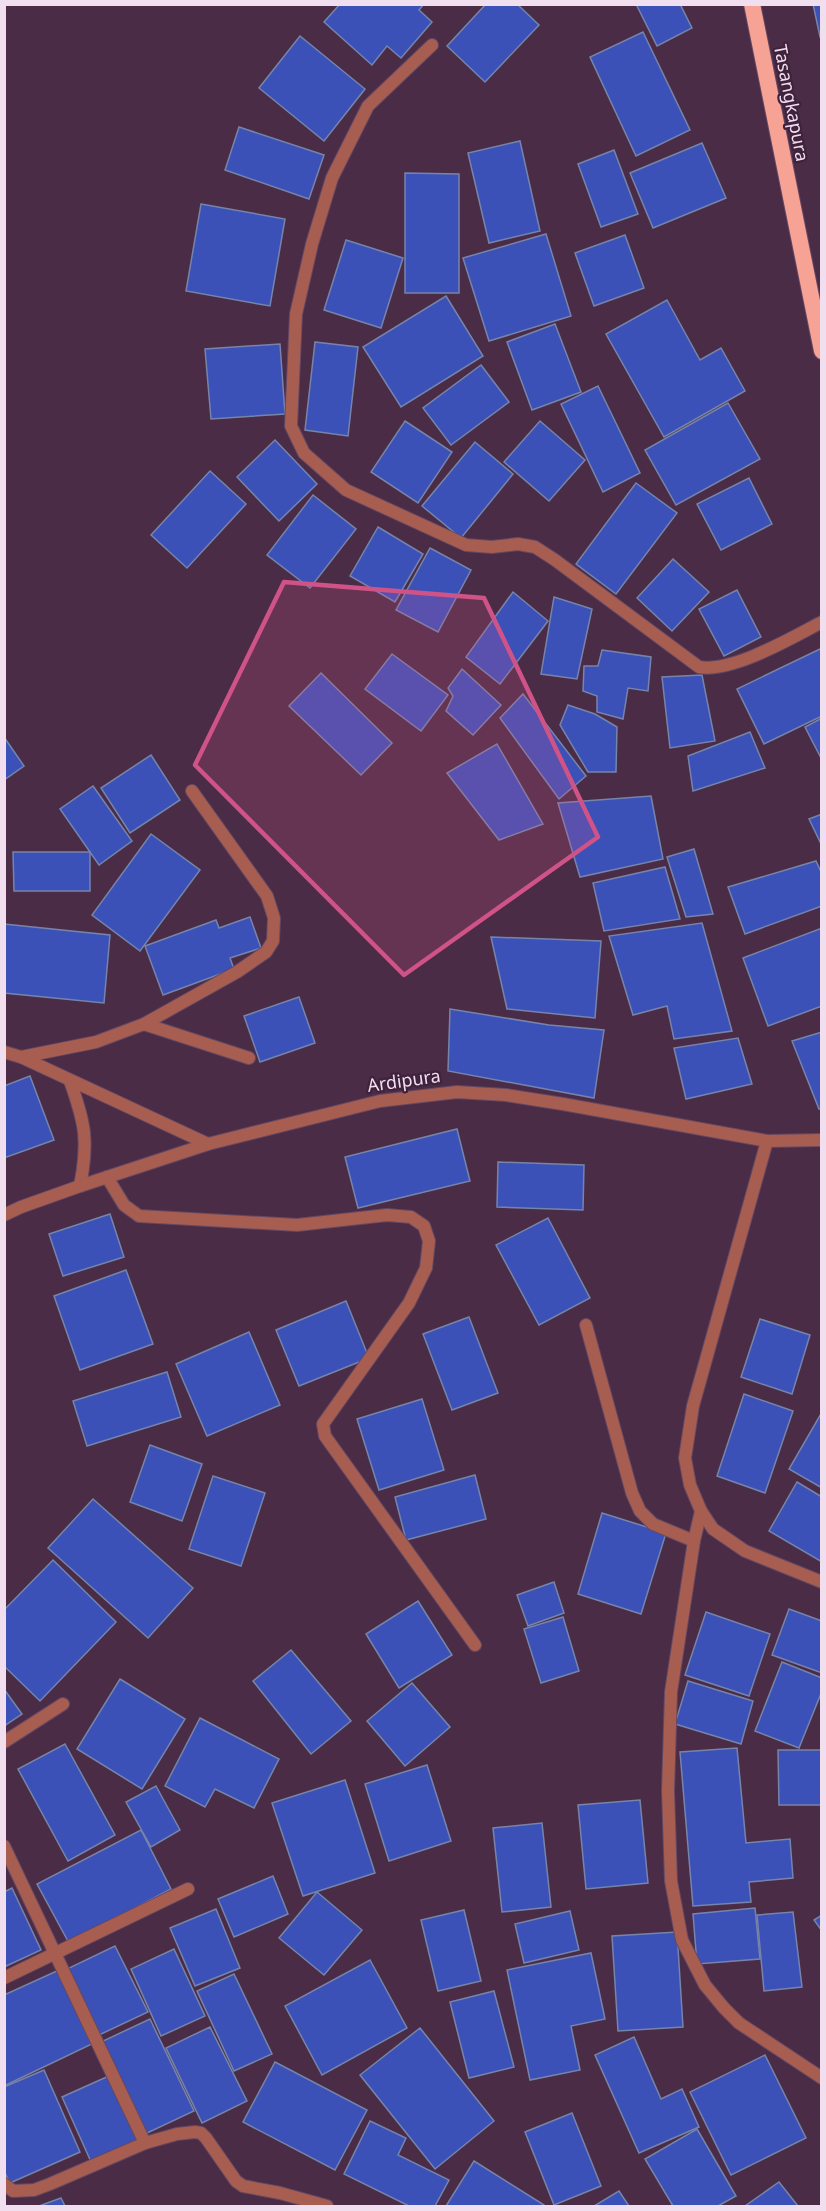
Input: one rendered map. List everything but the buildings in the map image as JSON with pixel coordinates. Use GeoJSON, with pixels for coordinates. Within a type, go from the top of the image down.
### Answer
{"type":"FeatureCollection","features":[{"type":"Feature","properties":{"kind":"highway","name":"Tasangkapura"},"geometry":{"type":"LineString","coordinates":[[752,4],[822,351]]}},
{"type":"Feature","properties":{"kind":"street"},"geometry":{"type":"LineString","coordinates":[[432,45],[368,106],[333,178],[312,244],[296,314],[291,426],[304,453],[346,490],[442,536],[466,545],[492,547],[518,544],[535,548],[699,667],[710,669],[727,666],[775,646],[822,622]]}},
{"type":"Feature","properties":{"kind":"street"},"geometry":{"type":"LineString","coordinates":[[21,1057],[96,1041],[144,1024],[237,972],[266,952],[273,941],[274,918],[267,896],[192,791]]}},
{"type":"Feature","properties":{"kind":"street"},"geometry":{"type":"LineString","coordinates":[[144,1024],[249,1058]]}},
{"type":"Feature","properties":{"kind":"street"},"geometry":{"type":"LineString","coordinates":[[4,1052],[21,1057],[208,1144]]}},
{"type":"Feature","properties":{"kind":"street"},"geometry":{"type":"LineString","coordinates":[[70,1081],[83,1118],[86,1156],[80,1186]]}},
{"type":"Feature","properties":{"kind":"street","name":"Ardipura"},"geometry":{"type":"LineString","coordinates":[[4,1215],[21,1206],[208,1144],[380,1101],[456,1092],[506,1095],[767,1141],[822,1140]]}},
{"type":"Feature","properties":{"kind":"street"},"geometry":{"type":"LineString","coordinates":[[767,1141],[693,1406],[685,1458],[690,1485],[701,1511],[713,1529],[745,1551],[822,1582]]}},
{"type":"Feature","properties":{"kind":"street"},"geometry":{"type":"LineString","coordinates":[[107,1177],[124,1204],[139,1216],[297,1225],[387,1215],[411,1217],[424,1226],[429,1241],[426,1269],[409,1303],[323,1424],[325,1436],[331,1445],[474,1645]]}},
{"type":"Feature","properties":{"kind":"street"},"geometry":{"type":"LineString","coordinates":[[586,1324],[632,1493],[640,1511],[653,1524],[694,1541]]}},
{"type":"Feature","properties":{"kind":"street"},"geometry":{"type":"LineString","coordinates":[[701,1511],[694,1541],[671,1692],[668,1780],[671,1881],[682,1940],[705,1985],[739,2023],[822,2078]]}},
{"type":"Feature","properties":{"kind":"street"},"geometry":{"type":"LineString","coordinates":[[4,1742],[63,1704]]}},
{"type":"Feature","properties":{"kind":"street"},"geometry":{"type":"LineString","coordinates":[[4,1846],[145,2143]]}},
{"type":"Feature","properties":{"kind":"street"},"geometry":{"type":"LineString","coordinates":[[4,1978],[188,1889]]}},
{"type":"Feature","properties":{"kind":"street"},"geometry":{"type":"LineString","coordinates":[[4,2184],[13,2191],[34,2190],[145,2143],[177,2134],[195,2132],[201,2133],[236,2181],[243,2186],[327,2206]]}},
{"type":"Feature","properties":{"kind":"highlighted area"},"geometry":{"type":"Polygon","coordinates":[[[284,582],[484,598],[598,837],[404,975],[195,765],[284,582]]]}}]}
